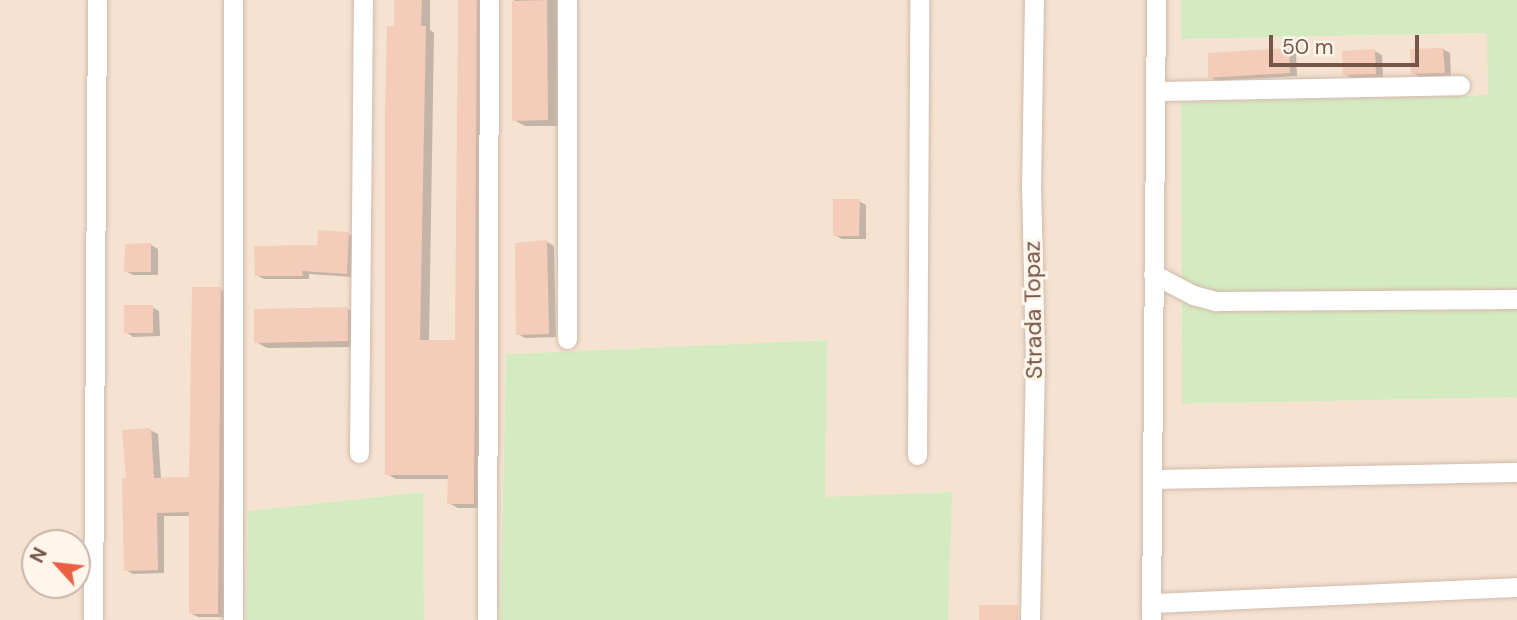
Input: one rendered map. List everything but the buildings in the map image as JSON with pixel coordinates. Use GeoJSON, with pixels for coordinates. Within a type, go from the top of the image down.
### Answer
{"type":"FeatureCollection","features":[{"type":"Feature","properties":{"kind":"street"},"geometry":{"type":"LineString","coordinates":[[93,620],[97,0]]}},
{"type":"Feature","properties":{"kind":"street"},"geometry":{"type":"LineString","coordinates":[[233,0],[233,620]]}},
{"type":"Feature","properties":{"kind":"street"},"geometry":{"type":"LineString","coordinates":[[359,453],[363,0]]}},
{"type":"Feature","properties":{"kind":"street"},"geometry":{"type":"LineString","coordinates":[[487,620],[489,0]]}},
{"type":"Feature","properties":{"kind":"street"},"geometry":{"type":"LineString","coordinates":[[567,0],[567,339]]}},
{"type":"Feature","properties":{"kind":"street"},"geometry":{"type":"LineString","coordinates":[[917,455],[919,0]]}},
{"type":"Feature","properties":{"kind":"street","name":"Strada Topaz"},"geometry":{"type":"LineString","coordinates":[[1030,620],[1035,360],[1031,189],[1034,0]]}},
{"type":"Feature","properties":{"kind":"street"},"geometry":{"type":"LineString","coordinates":[[1156,0],[1151,611],[1517,587]]}},
{"type":"Feature","properties":{"kind":"street"},"geometry":{"type":"LineString","coordinates":[[1156,91],[1460,85]]}},
{"type":"Feature","properties":{"kind":"street"},"geometry":{"type":"LineString","coordinates":[[1153,274],[1193,295],[1216,301],[1517,299]]}},
{"type":"Feature","properties":{"kind":"street"},"geometry":{"type":"LineString","coordinates":[[1152,479],[1517,472]]}},
{"type":"Feature","properties":{"kind":"shaded area"},"geometry":{"type":"Polygon","coordinates":[[[0,0],[1181,0],[1182,39],[1488,33],[1488,95],[1181,102],[1182,404],[1517,397],[1517,620],[948,620],[951,492],[825,498],[826,340],[506,354],[500,620],[424,620],[423,492],[248,511],[246,620],[0,620],[0,0]]]}},
{"type":"Feature","properties":{"kind":"green space"},"geometry":{"type":"Polygon","coordinates":[[[1181,0],[1517,0],[1517,397],[1182,404],[1181,102],[1488,95],[1487,33],[1181,39],[1181,0]]]}},
{"type":"Feature","properties":{"kind":"green space"},"geometry":{"type":"Polygon","coordinates":[[[827,340],[825,497],[952,492],[948,620],[500,620],[506,354],[827,340]]]}},
{"type":"Feature","properties":{"kind":"green space"},"geometry":{"type":"Polygon","coordinates":[[[423,492],[424,620],[246,620],[248,511],[423,492]]]}}]}
